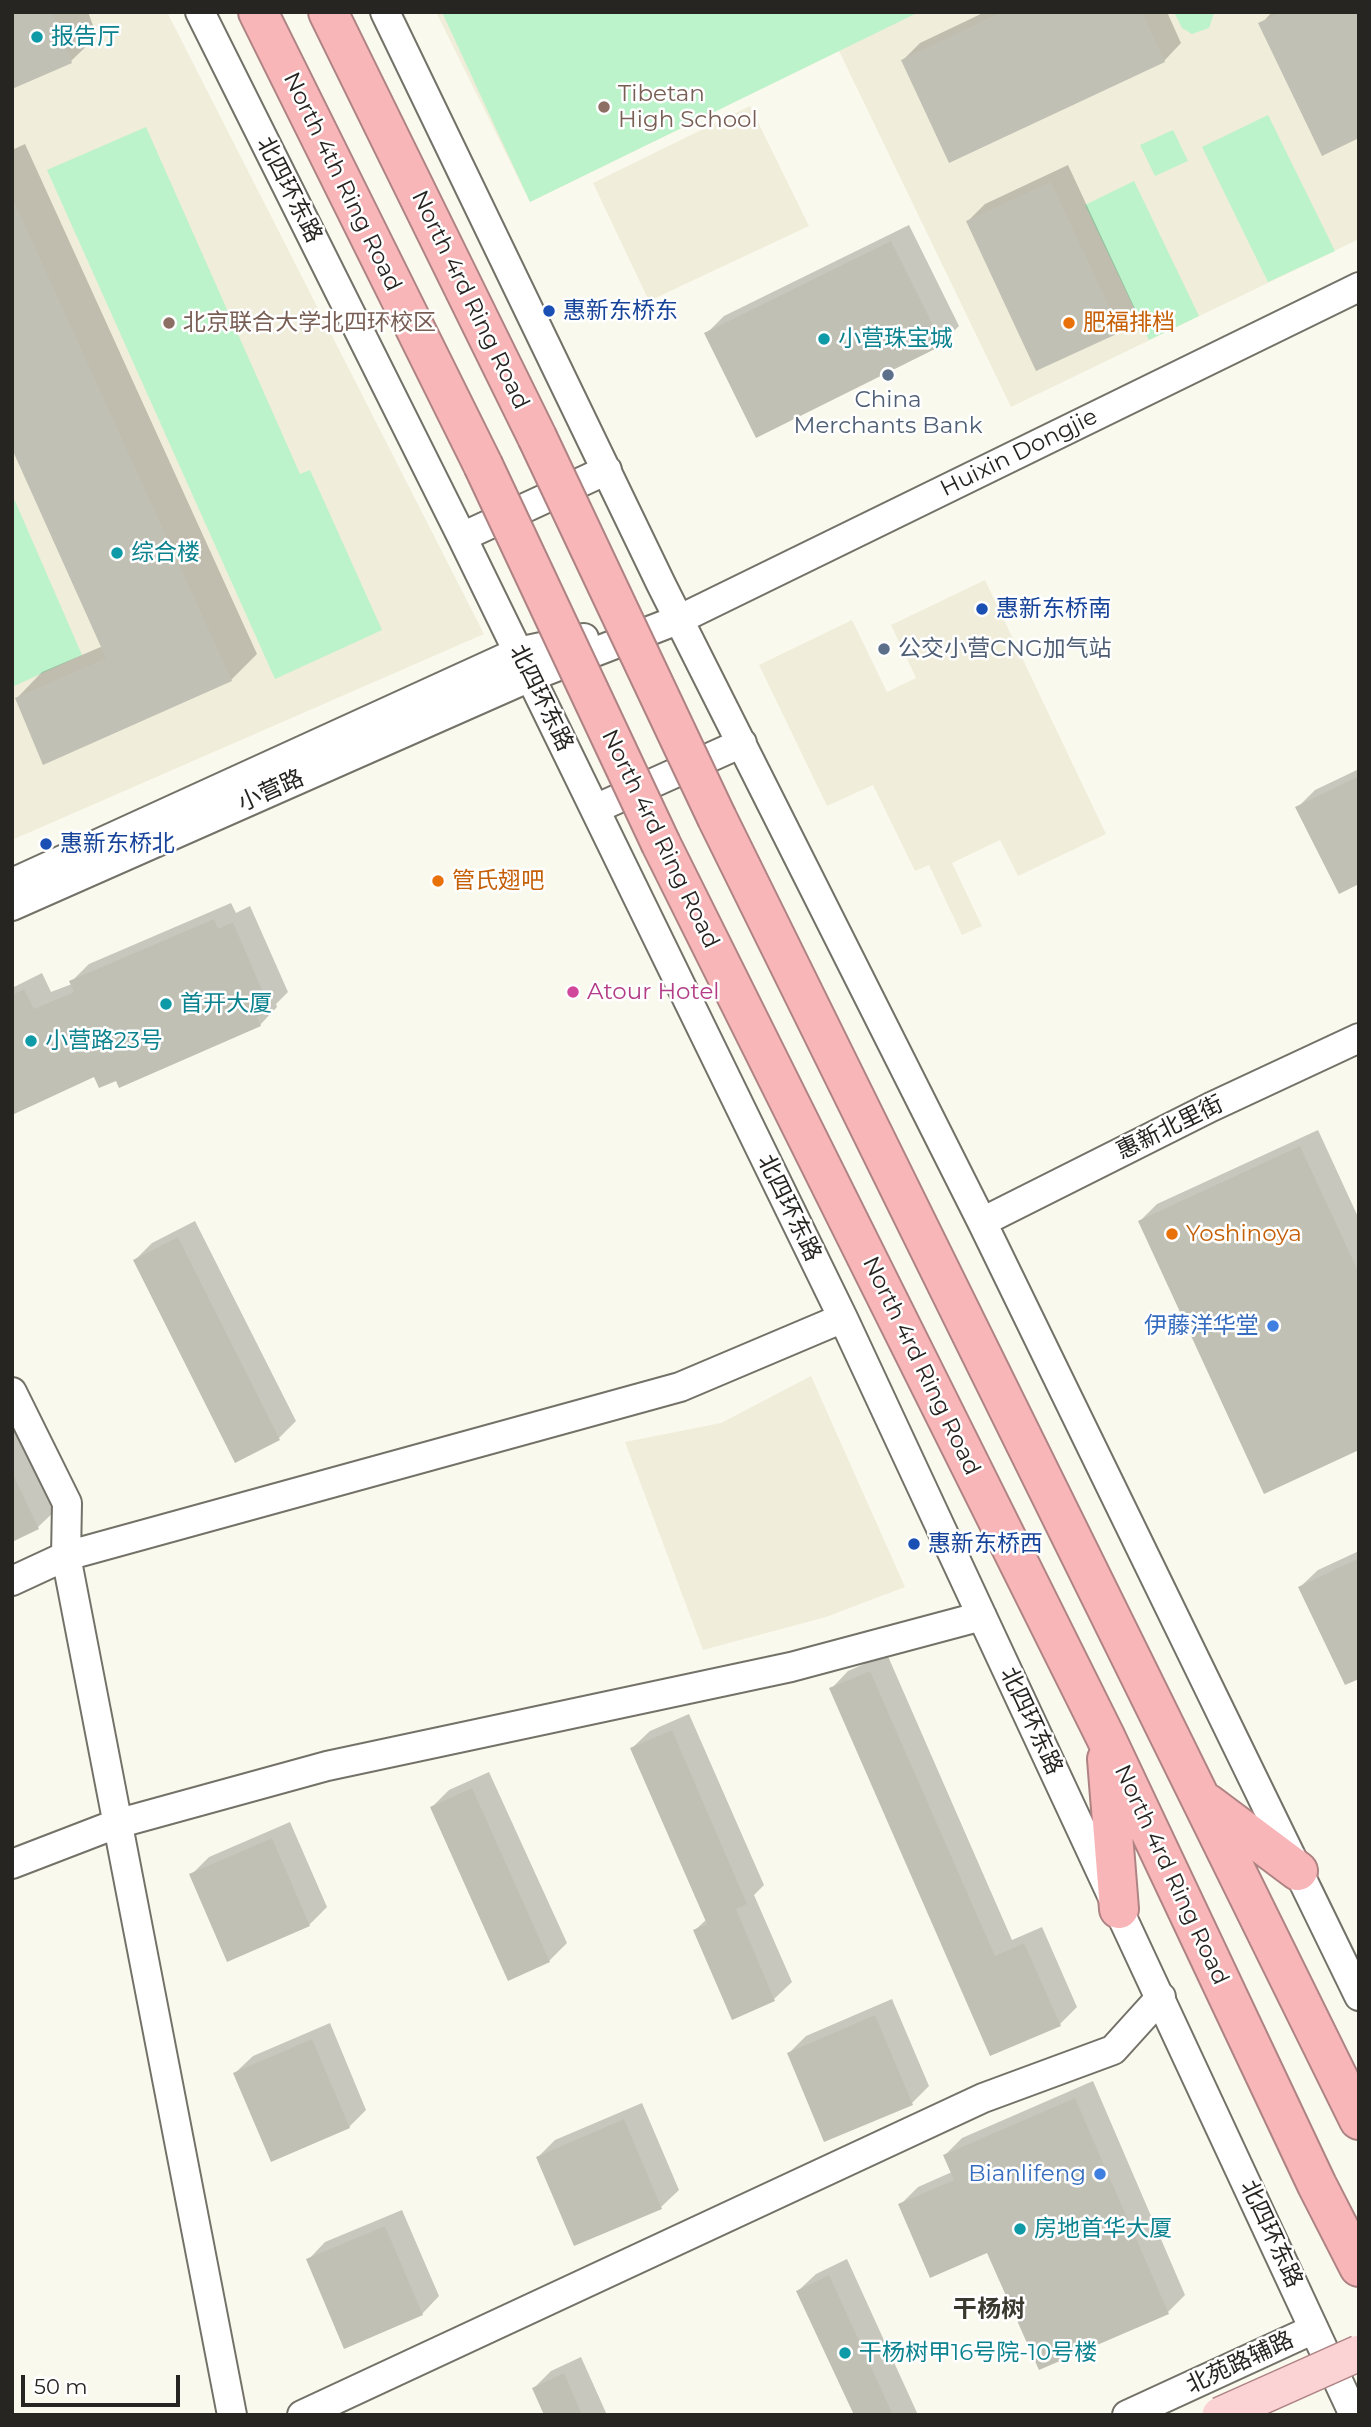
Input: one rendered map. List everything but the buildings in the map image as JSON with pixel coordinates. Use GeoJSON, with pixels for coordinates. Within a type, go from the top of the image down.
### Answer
{"type":"FeatureCollection","features":[{"type":"Feature","properties":{"kind":"highway","name":"North 4th Ring Road"},"geometry":{"type":"LineString","coordinates":[[258,12],[482,465]]}},
{"type":"Feature","properties":{"kind":"highway","name":"North 4rd Ring Road"},"geometry":{"type":"LineString","coordinates":[[328,12],[537,437],[717,818],[1200,1797]]}},
{"type":"Feature","properties":{"kind":"highway","name":"North 4rd Ring Road"},"geometry":{"type":"LineString","coordinates":[[482,465],[661,844],[1105,1736],[1317,2185],[1359,2267]]}},
{"type":"Feature","properties":{"kind":"highway"},"geometry":{"type":"LineString","coordinates":[[1105,1736],[1119,1909]]}},
{"type":"Feature","properties":{"kind":"highway"},"geometry":{"type":"LineString","coordinates":[[1200,1797],[1298,1871]]}},
{"type":"Feature","properties":{"kind":"highway"},"geometry":{"type":"LineString","coordinates":[[1200,1797],[1359,2119]]}},
{"type":"Feature","properties":{"kind":"main road"},"geometry":{"type":"LineString","coordinates":[[1220,2415],[1359,2353]]}},
{"type":"Feature","properties":{"kind":"street","name":"北四环东路"},"geometry":{"type":"LineString","coordinates":[[200,12],[462,537],[843,1318],[1354,2415]]}},
{"type":"Feature","properties":{"kind":"street"},"geometry":{"type":"LineString","coordinates":[[385,12],[680,619],[982,1222],[1359,1996]]}},
{"type":"Feature","properties":{"kind":"street","name":"Huixin Dongjie"},"geometry":{"type":"LineString","coordinates":[[524,664],[680,619],[1359,286]]}},
{"type":"Feature","properties":{"kind":"street"},"geometry":{"type":"LineString","coordinates":[[462,537],[607,470]]}},
{"type":"Feature","properties":{"kind":"street","name":"小营路"},"geometry":{"type":"LineString","coordinates":[[12,883],[524,664]]}},
{"type":"Feature","properties":{"kind":"street","name":"小营路"},"geometry":{"type":"LineString","coordinates":[[12,905],[524,664]]}},
{"type":"Feature","properties":{"kind":"street"},"geometry":{"type":"LineString","coordinates":[[595,809],[742,743]]}},
{"type":"Feature","properties":{"kind":"street","name":"惠新北里街"},"geometry":{"type":"LineString","coordinates":[[982,1222],[1211,1107],[1359,1038]]}},
{"type":"Feature","properties":{"kind":"street"},"geometry":{"type":"LineString","coordinates":[[12,1581],[66,1556],[680,1387],[843,1318]]}},
{"type":"Feature","properties":{"kind":"street"},"geometry":{"type":"LineString","coordinates":[[12,1392],[68,1503],[66,1556],[232,2415]]}},
{"type":"Feature","properties":{"kind":"street"},"geometry":{"type":"LineString","coordinates":[[12,1864],[116,1824],[327,1766],[791,1667],[982,1616]]}},
{"type":"Feature","properties":{"kind":"street"},"geometry":{"type":"LineString","coordinates":[[302,2415],[983,2098],[1113,2050],[1161,1997]]}},
{"type":"Feature","properties":{"kind":"street","name":"北苑路辅路"},"geometry":{"type":"LineString","coordinates":[[1127,2415],[1314,2329]]}},
{"type":"Feature","properties":{"kind":"street"},"geometry":{"type":"LineString","coordinates":[[1219,2373],[1238,2415]]}},
{"type":"Feature","properties":{"kind":"shaded area","name":"北京联合大学北四环校区"},"geometry":{"type":"Polygon","coordinates":[[[12,12],[167,12],[484,634],[12,840],[12,12]]]}},
{"type":"Feature","properties":{"kind":"shaded area"},"geometry":{"type":"Polygon","coordinates":[[[436,12],[1359,12],[1359,239],[1011,407],[839,51],[530,202],[436,12]]]}},
{"type":"Feature","properties":{"kind":"shaded area"},"geometry":{"type":"Polygon","coordinates":[[[750,106],[809,226],[649,301],[593,183],[750,106]]]}},
{"type":"Feature","properties":{"kind":"shaded area","name":"惠新东桥南"},"geometry":{"type":"Polygon","coordinates":[[[985,580],[1106,834],[1018,876],[1000,840],[952,863],[982,926],[962,935],[929,865],[915,871],[873,785],[827,806],[759,665],[852,620],[887,692],[916,678],[891,625],[985,580]]]}},
{"type":"Feature","properties":{"kind":"shaded area"},"geometry":{"type":"Polygon","coordinates":[[[811,1376],[905,1587],[826,1617],[703,1650],[625,1442],[721,1423],[811,1376]]]}},
{"type":"Feature","properties":{"kind":"green space","name":"Tibetan High School"},"geometry":{"type":"Polygon","coordinates":[[[442,12],[919,12],[530,202],[442,12]]]}},
{"type":"Feature","properties":{"kind":"green space"},"geometry":{"type":"Polygon","coordinates":[[[1174,12],[1214,13],[1209,28],[1192,34],[1182,28],[1174,12]]]}},
{"type":"Feature","properties":{"kind":"green space"},"geometry":{"type":"Polygon","coordinates":[[[1268,115],[1335,251],[1268,282],[1202,147],[1268,115]]]}},
{"type":"Feature","properties":{"kind":"green space"},"geometry":{"type":"Polygon","coordinates":[[[146,127],[300,474],[310,470],[382,630],[275,679],[47,170],[146,127]]]}},
{"type":"Feature","properties":{"kind":"green space"},"geometry":{"type":"Polygon","coordinates":[[[1173,130],[1188,161],[1155,176],[1140,145],[1173,130]]]}},
{"type":"Feature","properties":{"kind":"green space"},"geometry":{"type":"Polygon","coordinates":[[[1134,181],[1199,316],[1149,340],[1085,205],[1134,181]]]}},
{"type":"Feature","properties":{"kind":"green space"},"geometry":{"type":"Polygon","coordinates":[[[12,494],[82,655],[12,687],[12,494]]]}},
{"type":"Feature","properties":{"kind":"place","name":"报告厅"},"geometry":{"type":"Point","coordinates":[37,37]}},
{"type":"Feature","properties":{"kind":"place","name":"Tibetan High School"},"geometry":{"type":"Point","coordinates":[604,107]}},
{"type":"Feature","properties":{"kind":"place","name":"惠新东桥东"},"geometry":{"type":"Point","coordinates":[549,311]}},
{"type":"Feature","properties":{"kind":"place","name":"北京联合大学北四环校区"},"geometry":{"type":"Point","coordinates":[169,323]}},
{"type":"Feature","properties":{"kind":"place","name":"肥福排档"},"geometry":{"type":"Point","coordinates":[1069,323]}},
{"type":"Feature","properties":{"kind":"place","name":"小营珠宝城"},"geometry":{"type":"Point","coordinates":[824,339]}},
{"type":"Feature","properties":{"kind":"place","name":"China Merchants Bank"},"geometry":{"type":"Point","coordinates":[888,375]}},
{"type":"Feature","properties":{"kind":"place","name":"综合楼"},"geometry":{"type":"Point","coordinates":[117,553]}},
{"type":"Feature","properties":{"kind":"place","name":"惠新东桥南"},"geometry":{"type":"Point","coordinates":[982,609]}},
{"type":"Feature","properties":{"kind":"place","name":"公交小营CNG加气站"},"geometry":{"type":"Point","coordinates":[884,649]}},
{"type":"Feature","properties":{"kind":"place","name":"惠新东桥北"},"geometry":{"type":"Point","coordinates":[46,844]}},
{"type":"Feature","properties":{"kind":"place","name":"管氏翅吧"},"geometry":{"type":"Point","coordinates":[438,881]}},
{"type":"Feature","properties":{"kind":"place","name":"Atour Hotel"},"geometry":{"type":"Point","coordinates":[573,992]}},
{"type":"Feature","properties":{"kind":"place","name":"首开大厦"},"geometry":{"type":"Point","coordinates":[166,1004]}},
{"type":"Feature","properties":{"kind":"place","name":"小营路23号"},"geometry":{"type":"Point","coordinates":[31,1041]}},
{"type":"Feature","properties":{"kind":"place","name":"Yoshinoya"},"geometry":{"type":"Point","coordinates":[1172,1234]}},
{"type":"Feature","properties":{"kind":"place","name":"伊藤洋华堂"},"geometry":{"type":"Point","coordinates":[1273,1326]}},
{"type":"Feature","properties":{"kind":"place","name":"惠新东桥西"},"geometry":{"type":"Point","coordinates":[914,1544]}},
{"type":"Feature","properties":{"kind":"place","name":"Bianlifeng"},"geometry":{"type":"Point","coordinates":[1100,2174]}},
{"type":"Feature","properties":{"kind":"place","name":"房地首华大厦"},"geometry":{"type":"Point","coordinates":[1020,2229]}},
{"type":"Feature","properties":{"kind":"place","name":"干杨树甲16号院-10号楼"},"geometry":{"type":"Point","coordinates":[845,2353]}},
{"type":"Feature","properties":{"kind":"district","name":"干杨树"},"geometry":{"type":"Point","coordinates":[989,2310]}}]}
